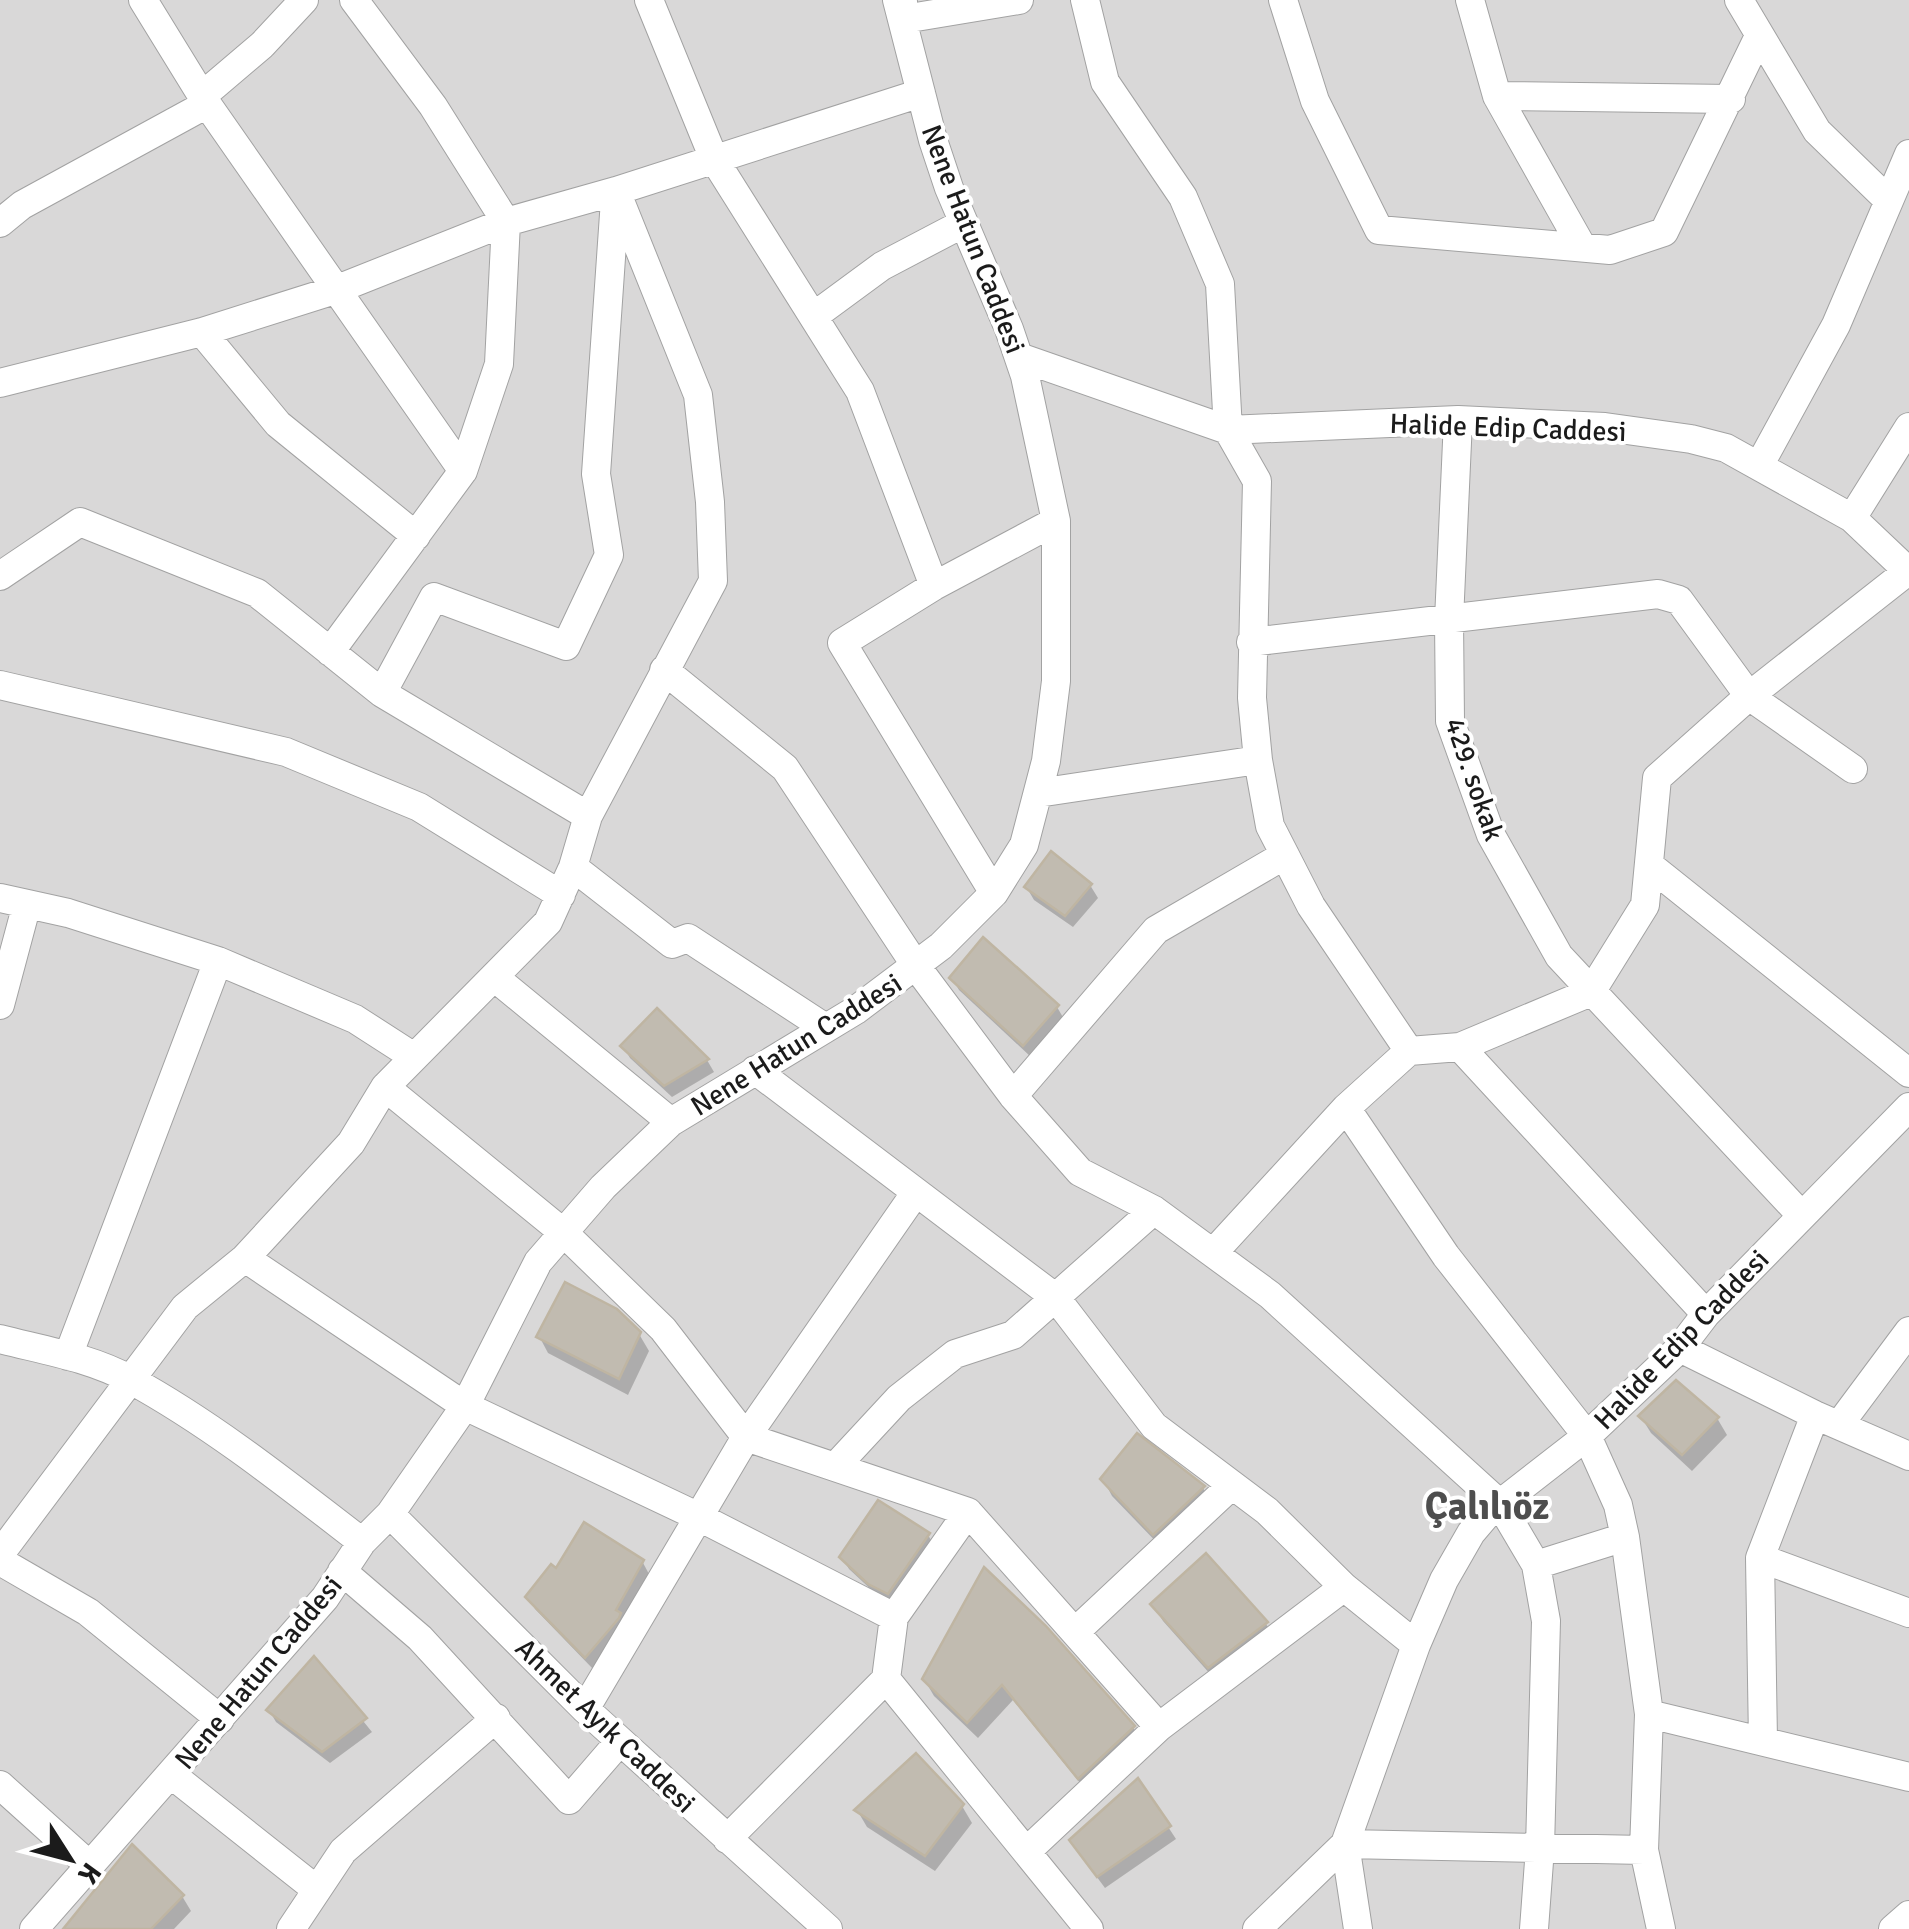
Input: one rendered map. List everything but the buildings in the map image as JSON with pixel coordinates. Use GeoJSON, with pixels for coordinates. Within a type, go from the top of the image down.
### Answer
{"type":"FeatureCollection","features":[{"type":"Feature","properties":{"kind":"street"},"geometry":{"type":"LineString","coordinates":[[143,0],[205,100],[463,471]]}},
{"type":"Feature","properties":{"kind":"street"},"geometry":{"type":"LineString","coordinates":[[0,224],[22,205],[205,100],[304,0]]}},
{"type":"Feature","properties":{"kind":"street"},"geometry":{"type":"LineString","coordinates":[[330,652],[463,471],[499,364],[506,222],[432,106],[355,0]]}},
{"type":"Feature","properties":{"kind":"street"},"geometry":{"type":"LineString","coordinates":[[648,0],[714,159],[860,391],[934,586]]}},
{"type":"Feature","properties":{"kind":"street"},"geometry":{"type":"LineString","coordinates":[[901,6],[1020,0]]}},
{"type":"Feature","properties":{"kind":"street"},"geometry":{"type":"LineString","coordinates":[[1084,0],[1105,82],[1183,197],[1220,284],[1228,430],[1257,481],[1252,698],[1270,826],[1311,906],[1409,1052]]}},
{"type":"Feature","properties":{"kind":"street"},"geometry":{"type":"LineString","coordinates":[[1283,0],[1315,101],[1379,230],[1610,250],[1664,232],[1759,36]]}},
{"type":"Feature","properties":{"kind":"street"},"geometry":{"type":"LineString","coordinates":[[1470,0],[1497,96],[1581,245]]}},
{"type":"Feature","properties":{"kind":"street"},"geometry":{"type":"LineString","coordinates":[[1739,0],[1817,131],[1888,200]]}},
{"type":"Feature","properties":{"kind":"street","name":"Nene Hatun Caddesi"},"geometry":{"type":"LineString","coordinates":[[34,1929],[326,1598],[362,1542],[390,1514],[465,1406],[538,1262],[604,1187],[671,1122],[856,1010],[916,966],[971,919],[994,893],[1024,845],[1046,761],[1056,681],[1056,520],[1041,438],[1019,356],[962,224],[933,140],[901,6]]}},
{"type":"Feature","properties":{"kind":"street"},"geometry":{"type":"LineString","coordinates":[[0,383],[202,332],[335,290],[506,222],[616,191],[921,93]]}},
{"type":"Feature","properties":{"kind":"street"},"geometry":{"type":"LineString","coordinates":[[1497,96],[1731,99]]}},
{"type":"Feature","properties":{"kind":"street"},"geometry":{"type":"LineString","coordinates":[[1759,466],[1836,325],[1909,154]]}},
{"type":"Feature","properties":{"kind":"street"},"geometry":{"type":"LineString","coordinates":[[220,1719],[88,1612],[0,1558],[128,1378],[185,1306],[245,1258],[351,1142],[385,1087],[548,922],[573,867],[588,816],[713,580],[710,502],[698,395],[616,191]]}},
{"type":"Feature","properties":{"kind":"street"},"geometry":{"type":"LineString","coordinates":[[382,693],[434,597],[566,646],[609,555],[596,474],[616,191]]}},
{"type":"Feature","properties":{"kind":"street"},"geometry":{"type":"LineString","coordinates":[[814,316],[882,266],[962,224]]}},
{"type":"Feature","properties":{"kind":"street"},"geometry":{"type":"LineString","coordinates":[[202,332],[278,424],[416,536]]}},
{"type":"Feature","properties":{"kind":"street","name":"Halide Edip Caddesi"},"geometry":{"type":"LineString","coordinates":[[1019,356],[1228,430],[1458,420],[1651,432],[1726,448],[1852,518],[1909,572]]}},
{"type":"Feature","properties":{"kind":"street","name":"429. sokak"},"geometry":{"type":"LineString","coordinates":[[1458,420],[1449,620],[1450,721],[1491,834],[1559,956],[1802,1216]]}},
{"type":"Feature","properties":{"kind":"street"},"geometry":{"type":"LineString","coordinates":[[1852,518],[1909,427]]}},
{"type":"Feature","properties":{"kind":"street"},"geometry":{"type":"LineString","coordinates":[[994,893],[842,644],[934,586],[1056,520]]}},
{"type":"Feature","properties":{"kind":"street"},"geometry":{"type":"LineString","coordinates":[[0,576],[80,522],[258,593],[382,693],[588,816]]}},
{"type":"Feature","properties":{"kind":"street"},"geometry":{"type":"LineString","coordinates":[[1213,1253],[1346,1108],[1409,1052],[1460,1047],[1591,992],[1645,905],[1658,778],[1749,696],[1909,572]]}},
{"type":"Feature","properties":{"kind":"street"},"geometry":{"type":"LineString","coordinates":[[1251,642],[1658,594],[1680,600],[1749,696],[1853,770]]}},
{"type":"Feature","properties":{"kind":"street"},"geometry":{"type":"LineString","coordinates":[[664,670],[785,768],[916,966],[1013,1096],[1080,1172],[1154,1210],[1270,1294],[1500,1504],[1536,1565],[1546,1620],[1534,1929]]}},
{"type":"Feature","properties":{"kind":"street"},"geometry":{"type":"LineString","coordinates":[[0,684],[286,752],[419,806],[561,894]]}},
{"type":"Feature","properties":{"kind":"street"},"geometry":{"type":"LineString","coordinates":[[1038,793],[1258,760]]}},
{"type":"Feature","properties":{"kind":"street"},"geometry":{"type":"LineString","coordinates":[[1013,1096],[1156,930],[1284,855]]}},
{"type":"Feature","properties":{"kind":"street"},"geometry":{"type":"LineString","coordinates":[[1649,866],[1909,1073]]}},
{"type":"Feature","properties":{"kind":"street"},"geometry":{"type":"LineString","coordinates":[[573,867],[672,944],[688,938],[824,1026]]}},
{"type":"Feature","properties":{"kind":"street"},"geometry":{"type":"LineString","coordinates":[[0,1004],[14,901],[68,913],[218,961],[355,1020],[414,1057]]}},
{"type":"Feature","properties":{"kind":"street"},"geometry":{"type":"LineString","coordinates":[[68,1356],[218,961]]}},
{"type":"Feature","properties":{"kind":"street"},"geometry":{"type":"LineString","coordinates":[[494,977],[671,1122]]}},
{"type":"Feature","properties":{"kind":"street"},"geometry":{"type":"LineString","coordinates":[[1460,1047],[1706,1314]]}},
{"type":"Feature","properties":{"kind":"street"},"geometry":{"type":"LineString","coordinates":[[755,1070],[1056,1298],[1154,1426],[1268,1511],[1344,1587],[1416,1645]]}},
{"type":"Feature","properties":{"kind":"street"},"geometry":{"type":"LineString","coordinates":[[385,1087],[565,1234],[663,1329],[746,1437],[968,1512],[1158,1726]]}},
{"type":"Feature","properties":{"kind":"street","name":"Halide Edip Caddesi"},"geometry":{"type":"LineString","coordinates":[[1256,1929],[1345,1844],[1416,1645],[1470,1533],[1500,1504],[1586,1436],[1680,1348],[1706,1314],[1909,1106]]}},
{"type":"Feature","properties":{"kind":"street"},"geometry":{"type":"LineString","coordinates":[[1346,1108],[1446,1256],[1586,1436],[1618,1505],[1649,1714],[1644,1850],[1661,1929]]}},
{"type":"Feature","properties":{"kind":"street"},"geometry":{"type":"LineString","coordinates":[[585,1709],[746,1437],[916,1192]]}},
{"type":"Feature","properties":{"kind":"street"},"geometry":{"type":"LineString","coordinates":[[835,1467],[899,1398],[956,1354],[1013,1334],[1154,1210]]}},
{"type":"Feature","properties":{"kind":"street"},"geometry":{"type":"LineString","coordinates":[[245,1258],[465,1406],[697,1516],[894,1617]]}},
{"type":"Feature","properties":{"kind":"street"},"geometry":{"type":"LineString","coordinates":[[1764,1741],[1760,1558],[1827,1420],[1909,1331]]}},
{"type":"Feature","properties":{"kind":"street"},"geometry":{"type":"LineString","coordinates":[[0,1338],[68,1356],[128,1378],[256,1461],[362,1542]]}},
{"type":"Feature","properties":{"kind":"street"},"geometry":{"type":"LineString","coordinates":[[1680,1348],[1909,1456]]}},
{"type":"Feature","properties":{"kind":"street"},"geometry":{"type":"LineString","coordinates":[[1075,1632],[1232,1485]]}},
{"type":"Feature","properties":{"kind":"street"},"geometry":{"type":"LineString","coordinates":[[727,1839],[886,1680],[894,1617],[968,1512]]}},
{"type":"Feature","properties":{"kind":"street","name":"Ahmet Ayık Caddesi"},"geometry":{"type":"LineString","coordinates":[[390,1514],[585,1709],[828,1929]]}},
{"type":"Feature","properties":{"kind":"street"},"geometry":{"type":"LineString","coordinates":[[1536,1565],[1625,1536]]}},
{"type":"Feature","properties":{"kind":"street"},"geometry":{"type":"LineString","coordinates":[[1760,1558],[1909,1612]]}},
{"type":"Feature","properties":{"kind":"street"},"geometry":{"type":"LineString","coordinates":[[342,1571],[420,1638],[569,1800],[620,1741]]}},
{"type":"Feature","properties":{"kind":"street"},"geometry":{"type":"LineString","coordinates":[[1027,1851],[1158,1726],[1344,1587]]}},
{"type":"Feature","properties":{"kind":"street"},"geometry":{"type":"LineString","coordinates":[[886,1680],[1089,1929]]}},
{"type":"Feature","properties":{"kind":"street"},"geometry":{"type":"LineString","coordinates":[[1649,1714],[1909,1777]]}},
{"type":"Feature","properties":{"kind":"street"},"geometry":{"type":"LineString","coordinates":[[291,1929],[343,1851],[496,1718]]}},
{"type":"Feature","properties":{"kind":"street"},"geometry":{"type":"LineString","coordinates":[[172,1775],[317,1890]]}},
{"type":"Feature","properties":{"kind":"street"},"geometry":{"type":"LineString","coordinates":[[0,1785],[89,1865]]}},
{"type":"Feature","properties":{"kind":"street"},"geometry":{"type":"LineString","coordinates":[[1358,1929],[1345,1844],[1644,1850]]}},
{"type":"Feature","properties":{"kind":"street"},"geometry":{"type":"LineString","coordinates":[[1894,1929],[1909,1915]]}},
{"type":"Feature","properties":{"kind":"shaded area"},"geometry":{"type":"Polygon","coordinates":[[[0,0],[1909,0],[1909,1929],[0,1929],[0,0]]]}},
{"type":"Feature","properties":{"kind":"district","name":"Çalılıöz"},"geometry":{"type":"Point","coordinates":[1487,1506]}}]}
